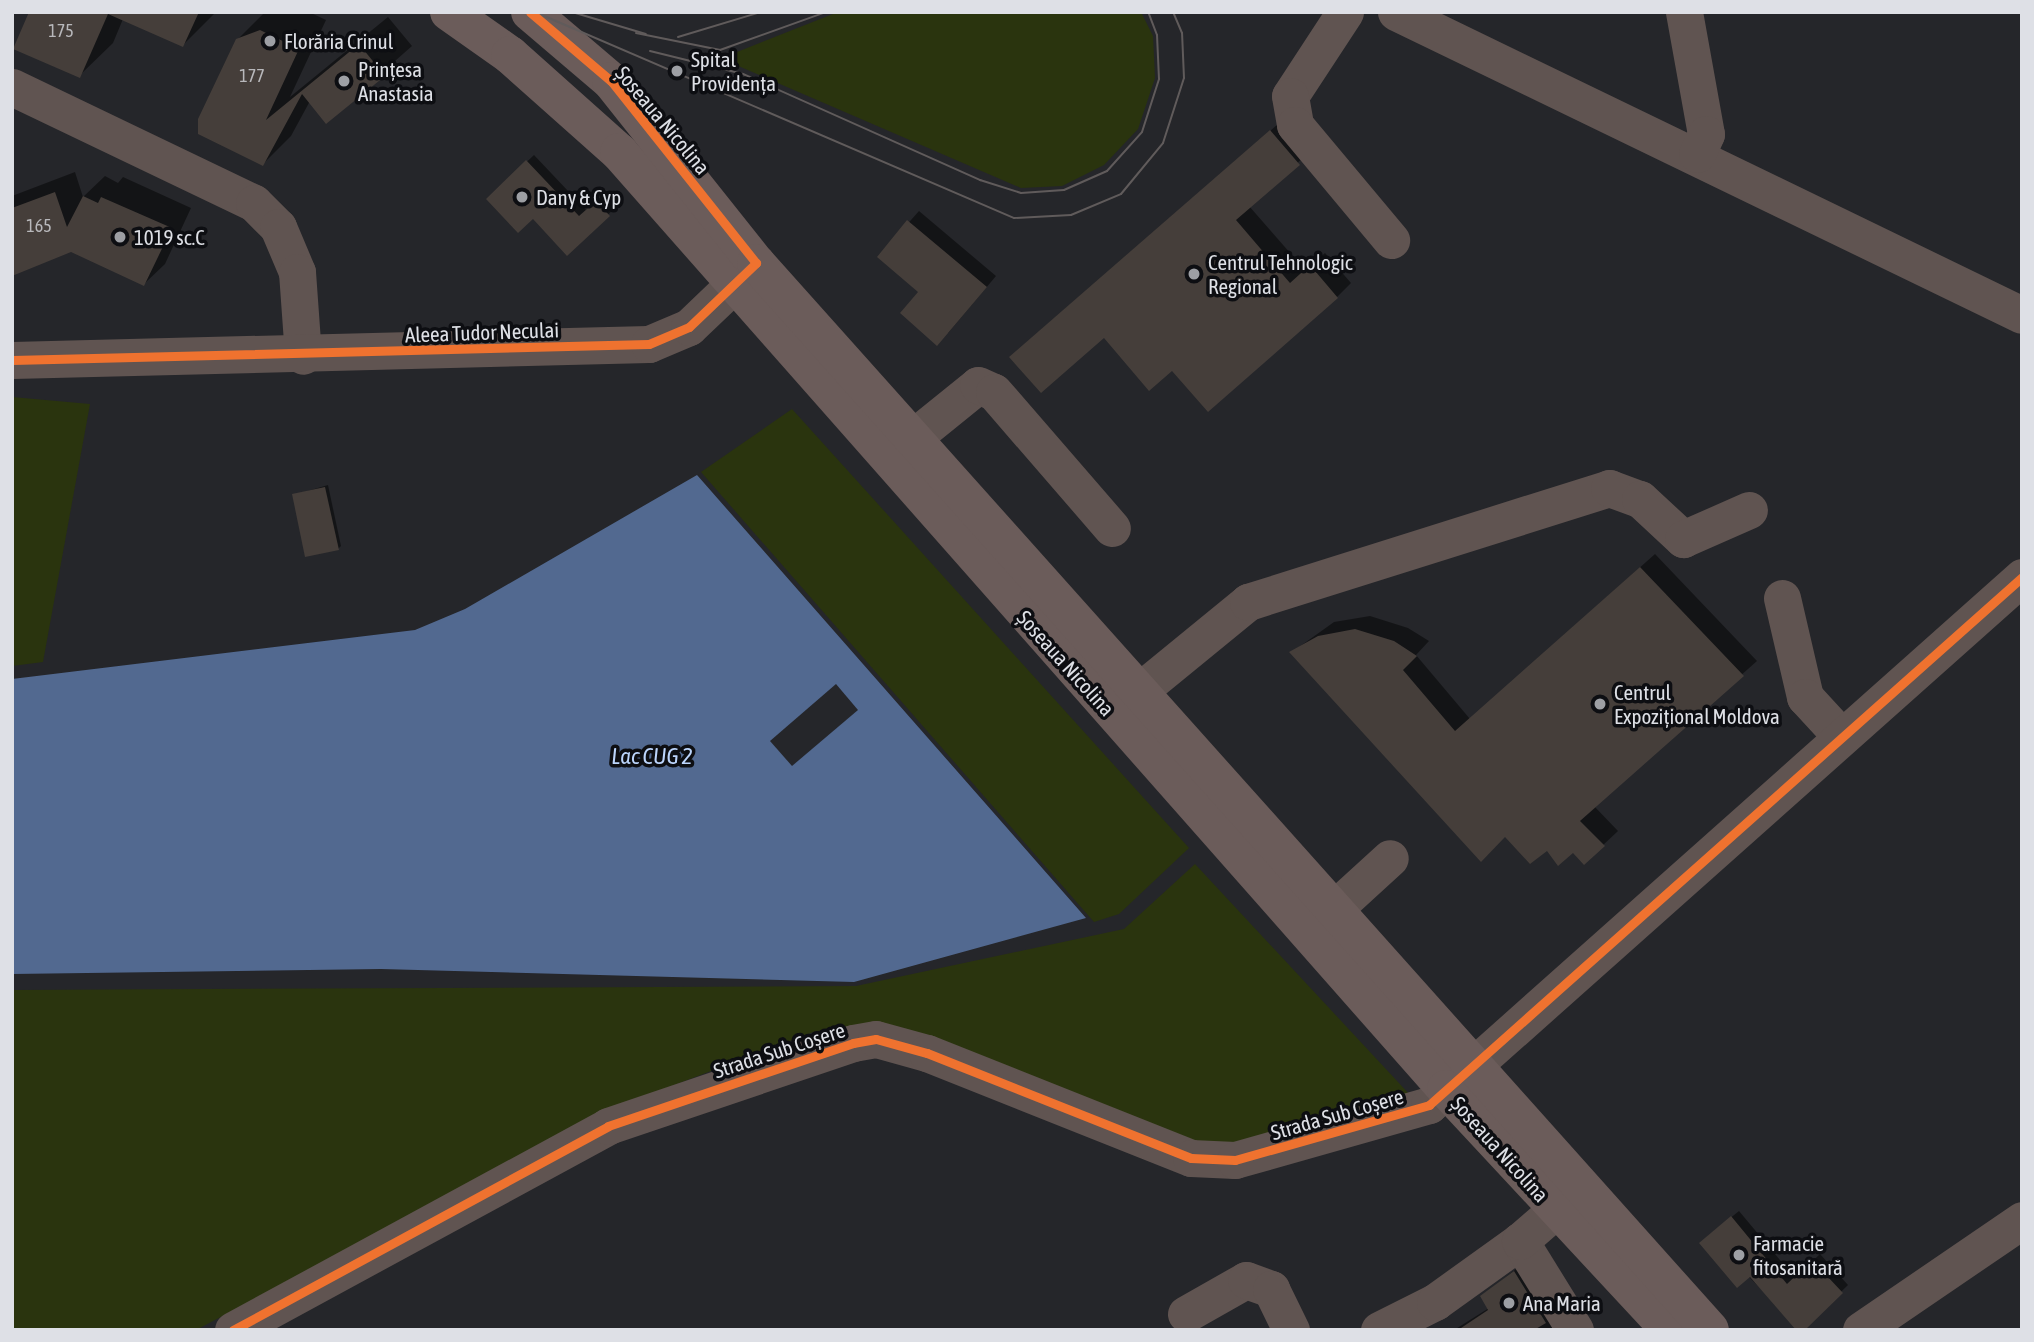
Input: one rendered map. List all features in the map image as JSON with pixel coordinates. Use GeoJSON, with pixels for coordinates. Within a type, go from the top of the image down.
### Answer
{"type":"FeatureCollection","features":[{"type":"Feature","properties":{"kind":"main road","name":"Șoseaua Nicolina"},"geometry":{"type":"LineString","coordinates":[[449,12],[510,55],[747,272]]}},
{"type":"Feature","properties":{"kind":"main road","name":"Șoseaua Nicolina"},"geometry":{"type":"LineString","coordinates":[[530,12],[611,81],[747,272],[898,449],[1569,1199],[1670,1330]]}},
{"type":"Feature","properties":{"kind":"main road","name":"Șoseaua Nicolina"},"geometry":{"type":"LineString","coordinates":[[1569,1199],[1710,1330]]}},
{"type":"Feature","properties":{"kind":"street"},"geometry":{"type":"LineString","coordinates":[[1345,12],[1290,96],[1295,125],[1391,240]]}},
{"type":"Feature","properties":{"kind":"street"},"geometry":{"type":"LineString","coordinates":[[1396,12],[1697,154],[2022,315]]}},
{"type":"Feature","properties":{"kind":"street"},"geometry":{"type":"LineString","coordinates":[[1684,12],[1706,134],[1697,154]]}},
{"type":"Feature","properties":{"kind":"street"},"geometry":{"type":"LineString","coordinates":[[12,87],[254,203],[278,227],[297,272],[303,356]]}},
{"type":"Feature","properties":{"kind":"street","name":"Aleea Tudor Neculai"},"geometry":{"type":"LineString","coordinates":[[12,360],[303,356],[649,344],[689,327],[747,272]]}},
{"type":"Feature","properties":{"kind":"street"},"geometry":{"type":"LineString","coordinates":[[898,449],[978,385],[994,392],[1112,528]]}},
{"type":"Feature","properties":{"kind":"street"},"geometry":{"type":"LineString","coordinates":[[1124,703],[1248,602],[1609,488],[1640,499],[1683,539],[1749,510]]}},
{"type":"Feature","properties":{"kind":"street","name":"Strada Sub Coșere"},"geometry":{"type":"LineString","coordinates":[[233,1330],[608,1126],[853,1043],[876,1039],[927,1053],[1191,1158],[1235,1160],[1316,1142],[1429,1105],[1840,735],[2022,576]]}},
{"type":"Feature","properties":{"kind":"street"},"geometry":{"type":"LineString","coordinates":[[1782,598],[1805,697],[1840,735]]}},
{"type":"Feature","properties":{"kind":"street"},"geometry":{"type":"LineString","coordinates":[[1321,921],[1390,858]]}},
{"type":"Feature","properties":{"kind":"street"},"geometry":{"type":"LineString","coordinates":[[1379,1330],[1435,1301],[1520,1241],[1569,1199]]}},
{"type":"Feature","properties":{"kind":"street"},"geometry":{"type":"LineString","coordinates":[[1861,1330],[2022,1220]]}},
{"type":"Feature","properties":{"kind":"street"},"geometry":{"type":"LineString","coordinates":[[1520,1241],[1575,1330]]}},
{"type":"Feature","properties":{"kind":"street"},"geometry":{"type":"LineString","coordinates":[[1186,1314],[1246,1280],[1271,1289],[1291,1330]]}},
{"type":"Feature","properties":{"kind":"green space"},"geometry":{"type":"Polygon","coordinates":[[[838,12],[1141,12],[1153,36],[1155,78],[1138,129],[1104,165],[1062,186],[1021,188],[736,65],[737,52],[838,12]]]}},
{"type":"Feature","properties":{"kind":"green space"},"geometry":{"type":"Polygon","coordinates":[[[12,397],[90,404],[43,662],[12,666],[12,397]]]}},
{"type":"Feature","properties":{"kind":"green space"},"geometry":{"type":"Polygon","coordinates":[[[792,409],[1189,848],[1119,914],[1094,922],[701,472],[792,409]]]}},
{"type":"Feature","properties":{"kind":"green space"},"geometry":{"type":"Polygon","coordinates":[[[1195,864],[1411,1096],[1291,1132],[1203,1148],[885,1029],[816,1031],[622,1105],[196,1330],[12,1330],[12,990],[856,986],[1124,929],[1195,864]]]}},
{"type":"Feature","properties":{"kind":"water","name":"Lac CUG 2"},"geometry":{"type":"Polygon","coordinates":[[[697,475],[1086,918],[854,982],[381,969],[12,974],[12,679],[415,630],[465,609],[697,475]]]}},
{"type":"Feature","properties":{"kind":"pier"},"geometry":{"type":"Polygon","coordinates":[[[836,684],[858,710],[792,766],[770,741],[836,684]]]}},
{"type":"Feature","properties":{"kind":"building"},"geometry":{"type":"Polygon","coordinates":[[[29,12],[199,12],[183,47],[108,14],[80,78],[13,49],[29,12]]]}},
{"type":"Feature","properties":{"kind":"building"},"geometry":{"type":"Polygon","coordinates":[[[260,30],[299,49],[266,120],[359,44],[385,76],[326,124],[302,94],[263,166],[198,134],[198,119],[236,39],[260,30]]]}},
{"type":"Feature","properties":{"kind":"building","name":"Centrul Tehnologic Regional"},"geometry":{"type":"Polygon","coordinates":[[[1270,130],[1300,165],[1236,220],[1290,283],[1310,265],[1338,298],[1208,412],[1172,371],[1149,391],[1104,338],[1041,393],[1009,357],[1270,130]]]}},
{"type":"Feature","properties":{"kind":"building"},"geometry":{"type":"Polygon","coordinates":[[[526,160],[579,216],[596,201],[610,216],[567,256],[533,219],[518,233],[486,199],[526,160]]]}},
{"type":"Feature","properties":{"kind":"building","name":"1019 sc.C"},"geometry":{"type":"Polygon","coordinates":[[[55,192],[67,227],[83,196],[98,203],[101,197],[172,228],[144,286],[71,252],[12,276],[12,208],[55,192]]]}},
{"type":"Feature","properties":{"kind":"building"},"geometry":{"type":"Polygon","coordinates":[[[907,220],[987,287],[937,346],[900,313],[918,292],[877,257],[907,220]]]}},
{"type":"Feature","properties":{"kind":"building"},"geometry":{"type":"Polygon","coordinates":[[[325,487],[339,550],[305,557],[292,494],[325,487]]]}},
{"type":"Feature","properties":{"kind":"building","name":"Centrul Expozițional Moldova"},"geometry":{"type":"Polygon","coordinates":[[[1640,567],[1744,676],[1580,821],[1605,846],[1584,865],[1573,853],[1558,866],[1547,851],[1530,864],[1505,837],[1481,862],[1289,652],[1318,636],[1355,629],[1394,641],[1417,656],[1403,670],[1455,731],[1640,567]]]}},
{"type":"Feature","properties":{"kind":"building"},"geometry":{"type":"Polygon","coordinates":[[[1731,1216],[1787,1284],[1812,1260],[1843,1293],[1805,1330],[1796,1330],[1750,1277],[1737,1288],[1699,1243],[1731,1216]]]}},
{"type":"Feature","properties":{"kind":"building","name":"Ana Maria"},"geometry":{"type":"Polygon","coordinates":[[[1514,1271],[1546,1323],[1534,1330],[1458,1330],[1488,1310],[1480,1296],[1514,1271]]]}},
{"type":"Feature","properties":{"kind":"tram line"},"geometry":{"type":"LineString","coordinates":[[535,12],[1014,218],[1071,215],[1121,194],[1163,143],[1184,78],[1182,33],[1173,12]]}},
{"type":"Feature","properties":{"kind":"tram line"},"geometry":{"type":"LineString","coordinates":[[572,12],[646,34]]}},
{"type":"Feature","properties":{"kind":"tram line"},"geometry":{"type":"LineString","coordinates":[[678,37],[761,12]]}},
{"type":"Feature","properties":{"kind":"tram line"},"geometry":{"type":"LineString","coordinates":[[636,33],[720,50],[826,12]]}},
{"type":"Feature","properties":{"kind":"tram line"},"geometry":{"type":"LineString","coordinates":[[650,51],[743,74],[980,180],[1021,193],[1064,190],[1107,171],[1142,132],[1159,79],[1157,35],[1148,12]]}},
{"type":"Feature","properties":{"kind":"cycle path"},"geometry":{"type":"LineString","coordinates":[[12,360],[649,344],[689,327],[756,263],[611,81],[530,12]]}},
{"type":"Feature","properties":{"kind":"cycle path"},"geometry":{"type":"LineString","coordinates":[[233,1330],[608,1126],[853,1043],[876,1039],[927,1053],[1191,1158],[1235,1160],[1429,1105],[2022,577]]}},
{"type":"Feature","properties":{"kind":"place","name":"Florăria Crinul"},"geometry":{"type":"Point","coordinates":[270,41]}},
{"type":"Feature","properties":{"kind":"place","name":"Spital Providența"},"geometry":{"type":"Point","coordinates":[677,71]}},
{"type":"Feature","properties":{"kind":"place","name":"Prințesa Anastasia"},"geometry":{"type":"Point","coordinates":[344,81]}},
{"type":"Feature","properties":{"kind":"place","name":"Dany & Cyp"},"geometry":{"type":"Point","coordinates":[522,197]}},
{"type":"Feature","properties":{"kind":"place","name":"1019 sc.C"},"geometry":{"type":"Point","coordinates":[120,237]}},
{"type":"Feature","properties":{"kind":"place","name":"Centrul Tehnologic Regional"},"geometry":{"type":"Point","coordinates":[1194,274]}},
{"type":"Feature","properties":{"kind":"place","name":"Centrul Expozițional Moldova"},"geometry":{"type":"Point","coordinates":[1600,704]}},
{"type":"Feature","properties":{"kind":"place","name":"Farmacie fitosanitară"},"geometry":{"type":"Point","coordinates":[1739,1255]}},
{"type":"Feature","properties":{"kind":"place","name":"Ana Maria"},"geometry":{"type":"Point","coordinates":[1509,1303]}}]}
